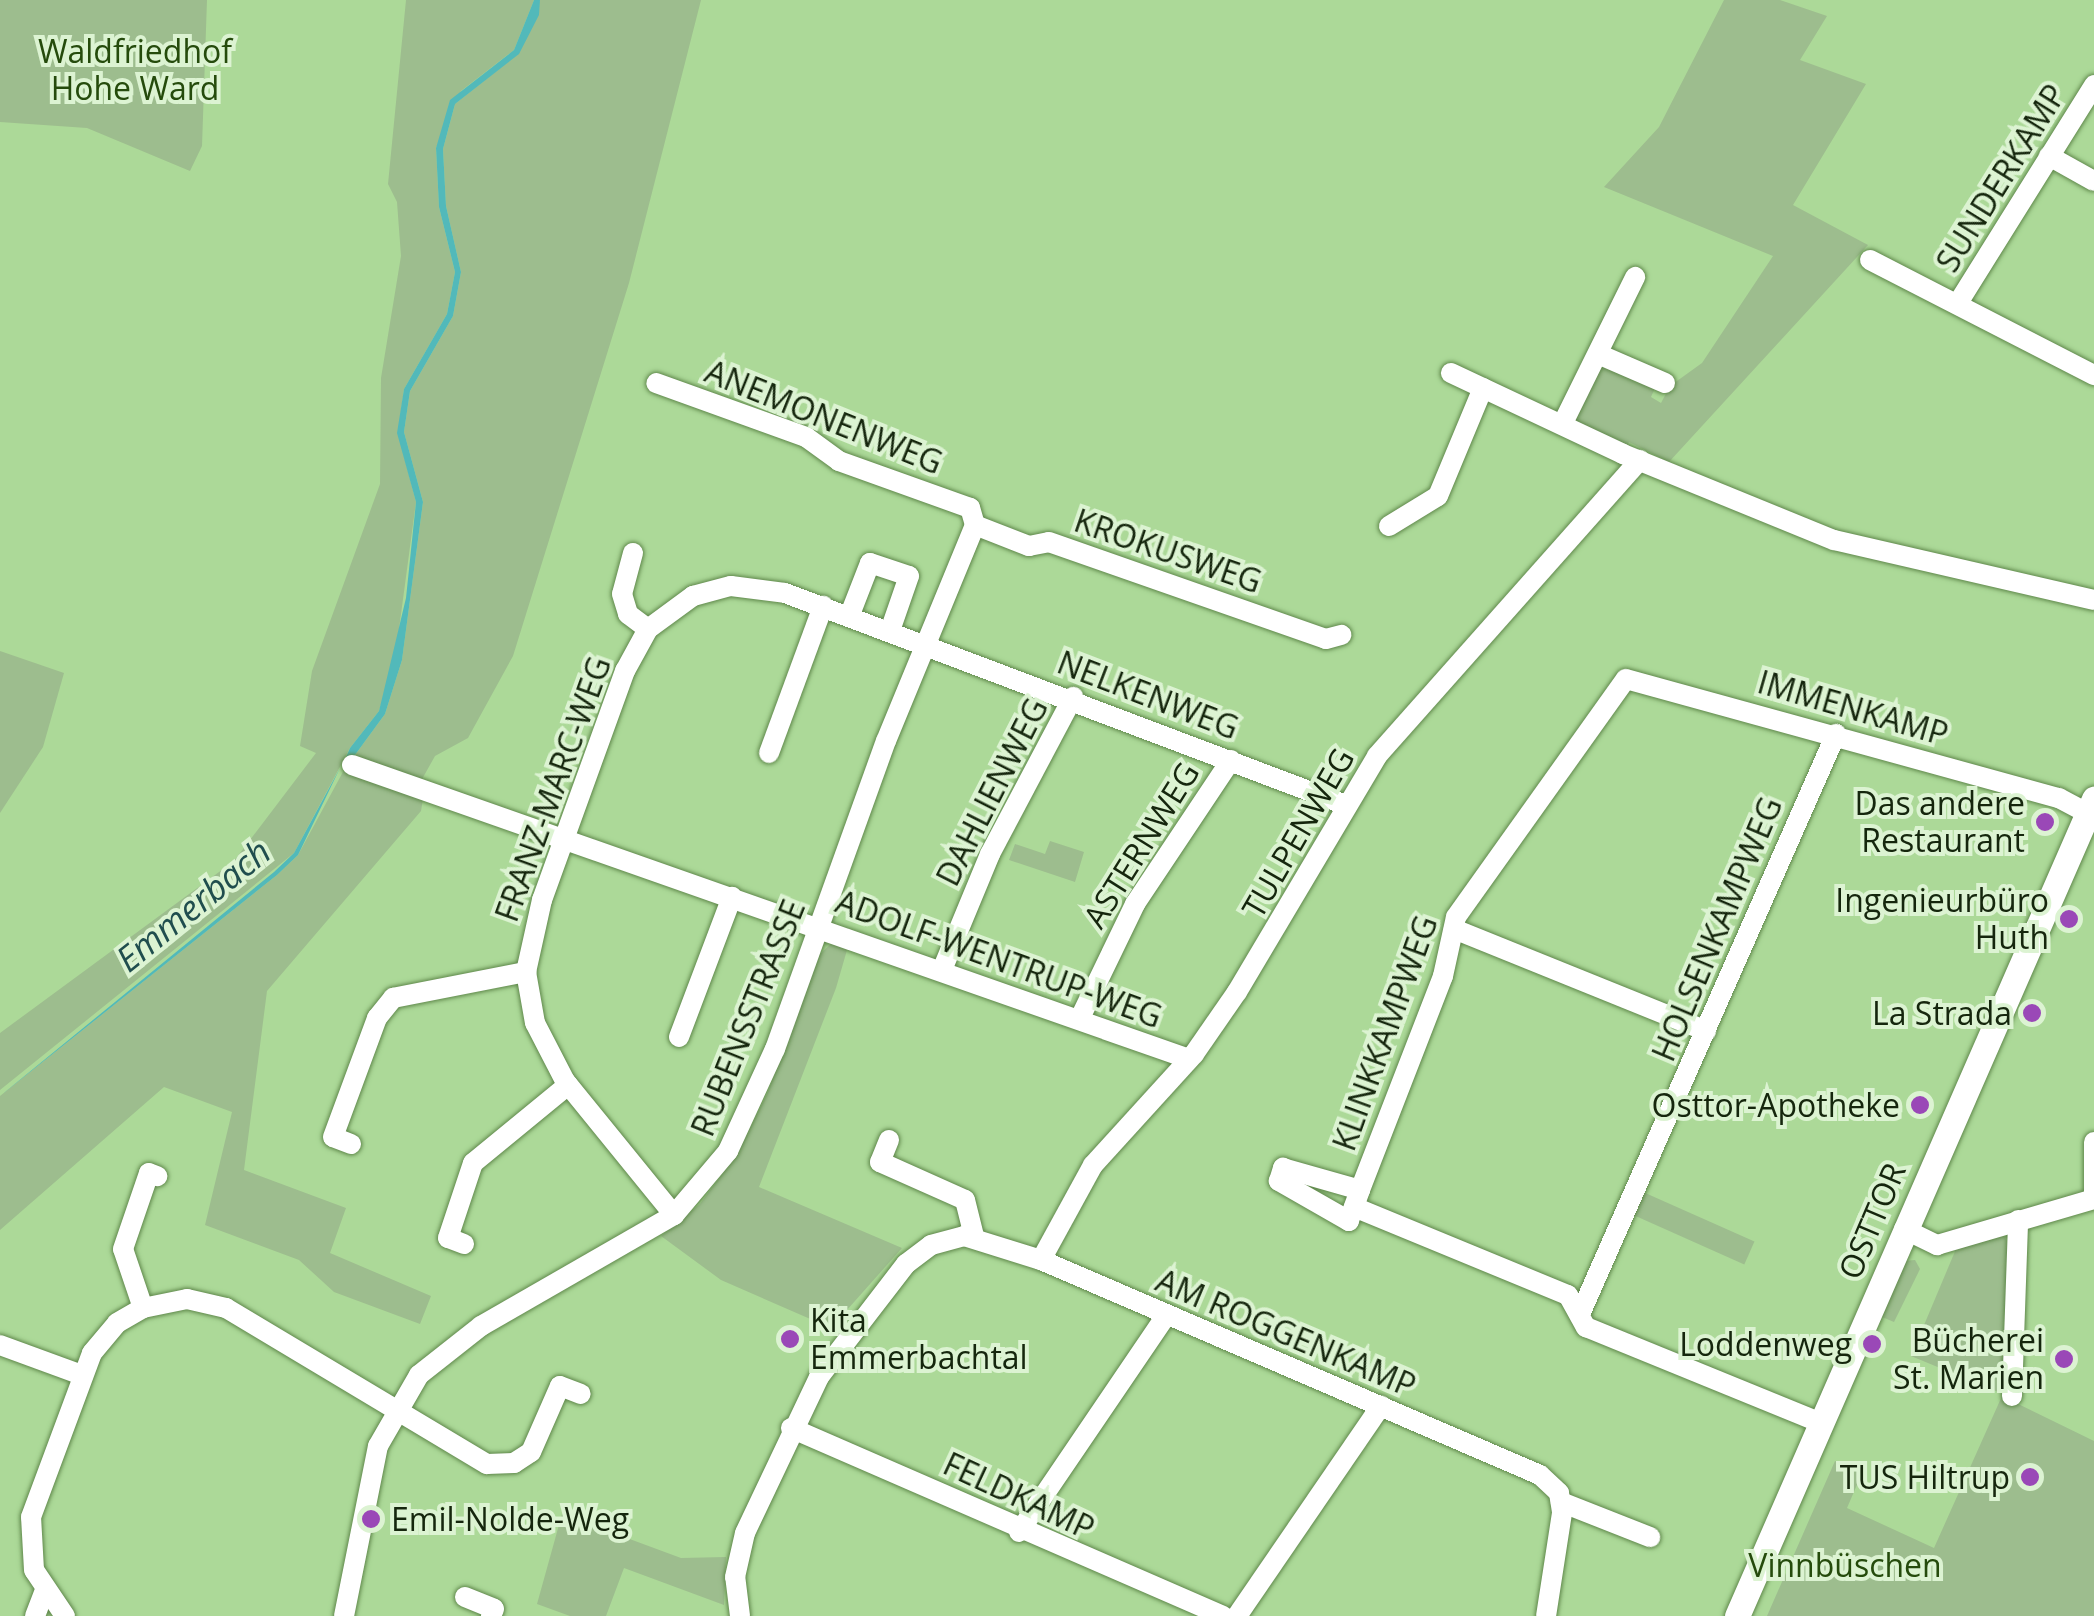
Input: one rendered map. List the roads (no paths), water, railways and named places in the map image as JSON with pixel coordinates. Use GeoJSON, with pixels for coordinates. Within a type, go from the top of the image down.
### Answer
{"type":"FeatureCollection","features":[{"type":"Feature","properties":{"kind":"main road","name":"OSTTOR"},"geometry":{"type":"LineString","coordinates":[[1738,1616],[1904,1230],[2092,810]]}},
{"type":"Feature","properties":{"kind":"street","name":"SUNDERKAMP"},"geometry":{"type":"LineString","coordinates":[[1958,303],[2094,86]]}},
{"type":"Feature","properties":{"kind":"street"},"geometry":{"type":"LineString","coordinates":[[2049,156],[2094,182]]}},
{"type":"Feature","properties":{"kind":"street"},"geometry":{"type":"LineString","coordinates":[[1870,260],[2094,375]]}},
{"type":"Feature","properties":{"kind":"street"},"geometry":{"type":"LineString","coordinates":[[1563,424],[1635,278]]}},
{"type":"Feature","properties":{"kind":"street"},"geometry":{"type":"LineString","coordinates":[[1598,354],[1665,383]]}},
{"type":"Feature","properties":{"kind":"street"},"geometry":{"type":"LineString","coordinates":[[1451,374],[1640,460],[1834,540],[2094,600]]}},
{"type":"Feature","properties":{"kind":"street","name":"ANEMONENWEG"},"geometry":{"type":"LineString","coordinates":[[656,383],[806,436],[839,461],[972,516]]}},
{"type":"Feature","properties":{"kind":"street"},"geometry":{"type":"LineString","coordinates":[[1389,526],[1438,496],[1483,388]]}},
{"type":"Feature","properties":{"kind":"street","name":"TULPENWEG"},"geometry":{"type":"LineString","coordinates":[[1040,1260],[1093,1166],[1189,1059],[1297,897],[1346,805],[1394,734],[1640,460]]}},
{"type":"Feature","properties":{"kind":"street","name":"KROKUSWEG"},"geometry":{"type":"LineString","coordinates":[[972,516],[1029,546],[1049,542],[1326,639],[1341,635]]}},
{"type":"Feature","properties":{"kind":"street","name":"RUBENSSTRASSE"},"geometry":{"type":"LineString","coordinates":[[344,1616],[368,1480],[394,1410],[438,1355],[674,1215],[714,1173],[740,1130],[820,928],[972,516]]}},
{"type":"Feature","properties":{"kind":"street","name":"FRANZ-MARC-WEG"},"geometry":{"type":"LineString","coordinates":[[633,552],[622,594],[628,614],[648,629]]}},
{"type":"Feature","properties":{"kind":"street"},"geometry":{"type":"LineString","coordinates":[[849,617],[870,563],[909,576],[890,631]]}},
{"type":"Feature","properties":{"kind":"street","name":"FRANZ-MARC-WEG"},"geometry":{"type":"LineString","coordinates":[[674,1215],[568,1085],[536,1023],[526,972],[531,936],[611,704],[648,629],[693,596],[730,586],[785,593],[926,644]]}},
{"type":"Feature","properties":{"kind":"street"},"geometry":{"type":"LineString","coordinates":[[769,753],[823,606]]}},
{"type":"Feature","properties":{"kind":"street","name":"NELKENWEG"},"geometry":{"type":"LineString","coordinates":[[926,644],[1346,805]]}},
{"type":"Feature","properties":{"kind":"street","name":"IMMENKAMP"},"geometry":{"type":"LineString","coordinates":[[1609,702],[1626,679],[1642,679],[2092,810]]}},
{"type":"Feature","properties":{"kind":"street","name":"DAHLIENWEG"},"geometry":{"type":"LineString","coordinates":[[942,970],[990,854],[1072,697]]}},
{"type":"Feature","properties":{"kind":"street","name":"KLINKKAMPWEG"},"geometry":{"type":"LineString","coordinates":[[1582,1312],[1568,1295],[1357,1199],[1443,976],[1454,929],[1484,876],[1609,702]]}},
{"type":"Feature","properties":{"kind":"street","name":"HOLSENKAMPWEG"},"geometry":{"type":"LineString","coordinates":[[1582,1312],[1836,734]]}},
{"type":"Feature","properties":{"kind":"street","name":"ASTERNWEG"},"geometry":{"type":"LineString","coordinates":[[1080,1018],[1135,904],[1231,760]]}},
{"type":"Feature","properties":{"kind":"street","name":"ADOLF-WENTRUP-WEG"},"geometry":{"type":"LineString","coordinates":[[352,764],[1189,1059]]}},
{"type":"Feature","properties":{"kind":"street"},"geometry":{"type":"LineString","coordinates":[[679,1037],[732,896]]}},
{"type":"Feature","properties":{"kind":"street"},"geometry":{"type":"LineString","coordinates":[[1454,929],[1706,1031]]}},
{"type":"Feature","properties":{"kind":"street","name":"FRANZ-MARC-WEG"},"geometry":{"type":"LineString","coordinates":[[351,1144],[332,1137],[377,1018],[393,998],[526,972]]}},
{"type":"Feature","properties":{"kind":"street"},"geometry":{"type":"LineString","coordinates":[[464,1244],[448,1238],[473,1163],[568,1085]]}},
{"type":"Feature","properties":{"kind":"street"},"geometry":{"type":"LineString","coordinates":[[740,1616],[735,1577],[745,1534],[791,1428],[836,1348],[892,1277],[931,1245],[974,1236],[964,1200],[880,1162],[889,1140]]}},
{"type":"Feature","properties":{"kind":"street"},"geometry":{"type":"LineString","coordinates":[[1904,1230],[1937,1245],[2094,1199],[2094,1142]]}},
{"type":"Feature","properties":{"kind":"street"},"geometry":{"type":"LineString","coordinates":[[143,1308],[124,1249],[149,1172],[157,1176]]}},
{"type":"Feature","properties":{"kind":"street"},"geometry":{"type":"LineString","coordinates":[[2012,1396],[2018,1220]]}},
{"type":"Feature","properties":{"kind":"street","name":"AM ROGGENKAMP"},"geometry":{"type":"LineString","coordinates":[[974,1236],[1040,1260],[1528,1469],[1551,1483],[1561,1502],[1650,1537]]}},
{"type":"Feature","properties":{"kind":"street"},"geometry":{"type":"LineString","coordinates":[[64,1616],[44,1592],[31,1559],[31,1517],[82,1375],[105,1334],[143,1308],[187,1298],[226,1308],[394,1410],[502,1466],[531,1452],[560,1386],[581,1394]]}},
{"type":"Feature","properties":{"kind":"street"},"geometry":{"type":"LineString","coordinates":[[1582,1312],[1586,1327],[1821,1423]]}},
{"type":"Feature","properties":{"kind":"street"},"geometry":{"type":"LineString","coordinates":[[1020,1530],[1167,1314]]}},
{"type":"Feature","properties":{"kind":"street"},"geometry":{"type":"LineString","coordinates":[[0,1345],[82,1375]]}},
{"type":"Feature","properties":{"kind":"street"},"geometry":{"type":"LineString","coordinates":[[1237,1616],[1380,1406]]}},
{"type":"Feature","properties":{"kind":"street","name":"FELDKAMP"},"geometry":{"type":"LineString","coordinates":[[791,1428],[1223,1616]]}},
{"type":"Feature","properties":{"kind":"street"},"geometry":{"type":"LineString","coordinates":[[1546,1616],[1561,1502]]}},
{"type":"Feature","properties":{"kind":"street"},"geometry":{"type":"LineString","coordinates":[[35,1616],[44,1592]]}},
{"type":"Feature","properties":{"kind":"street"},"geometry":{"type":"LineString","coordinates":[[465,1598],[494,1609],[492,1616]]}},
{"type":"Feature","properties":{"kind":"water"},"geometry":{"type":"Polygon","coordinates":[[[534,0],[540,0],[539,15],[519,54],[455,104],[443,149],[446,206],[461,272],[453,316],[410,391],[404,432],[423,502],[402,660],[385,714],[352,759],[346,757],[350,748],[379,711],[406,598],[416,502],[397,433],[404,389],[447,314],[455,272],[439,207],[436,148],[450,100],[514,50],[534,0]]]}},
{"type":"Feature","properties":{"kind":"water"},"geometry":{"type":"Polygon","coordinates":[[[340,768],[298,855],[0,1096],[294,853],[340,768]]]}},
{"type":"Feature","properties":{"kind":"place","name":"Das andere Restaurant"},"geometry":{"type":"Point","coordinates":[2045,822]}},
{"type":"Feature","properties":{"kind":"place","name":"Ingenieurbüro Huth"},"geometry":{"type":"Point","coordinates":[2069,919]}},
{"type":"Feature","properties":{"kind":"place","name":"La Strada"},"geometry":{"type":"Point","coordinates":[2032,1013]}},
{"type":"Feature","properties":{"kind":"place","name":"Osttor-Apotheke"},"geometry":{"type":"Point","coordinates":[1920,1105]}},
{"type":"Feature","properties":{"kind":"place","name":"Kita Emmerbachtal"},"geometry":{"type":"Point","coordinates":[790,1339]}},
{"type":"Feature","properties":{"kind":"place","name":"Loddenweg"},"geometry":{"type":"Point","coordinates":[1872,1344]}},
{"type":"Feature","properties":{"kind":"place","name":"Bücherei St. Marien"},"geometry":{"type":"Point","coordinates":[2064,1359]}},
{"type":"Feature","properties":{"kind":"place","name":"TUS Hiltrup"},"geometry":{"type":"Point","coordinates":[2030,1477]}},
{"type":"Feature","properties":{"kind":"place","name":"Emil-Nolde-Weg"},"geometry":{"type":"Point","coordinates":[371,1519]}},
{"type":"Feature","properties":{"kind":"park label","name":"Waldfriedhof Hohe Ward"},"geometry":{"type":"Point","coordinates":[135,70]}},
{"type":"Feature","properties":{"kind":"park label","name":"Vinnbüschen"},"geometry":{"type":"Point","coordinates":[1845,1565]}},
{"type":"Feature","properties":{"kind":"water label","name":"Emmerbach"},"geometry":{"type":"Point","coordinates":[193,905]}}]}
